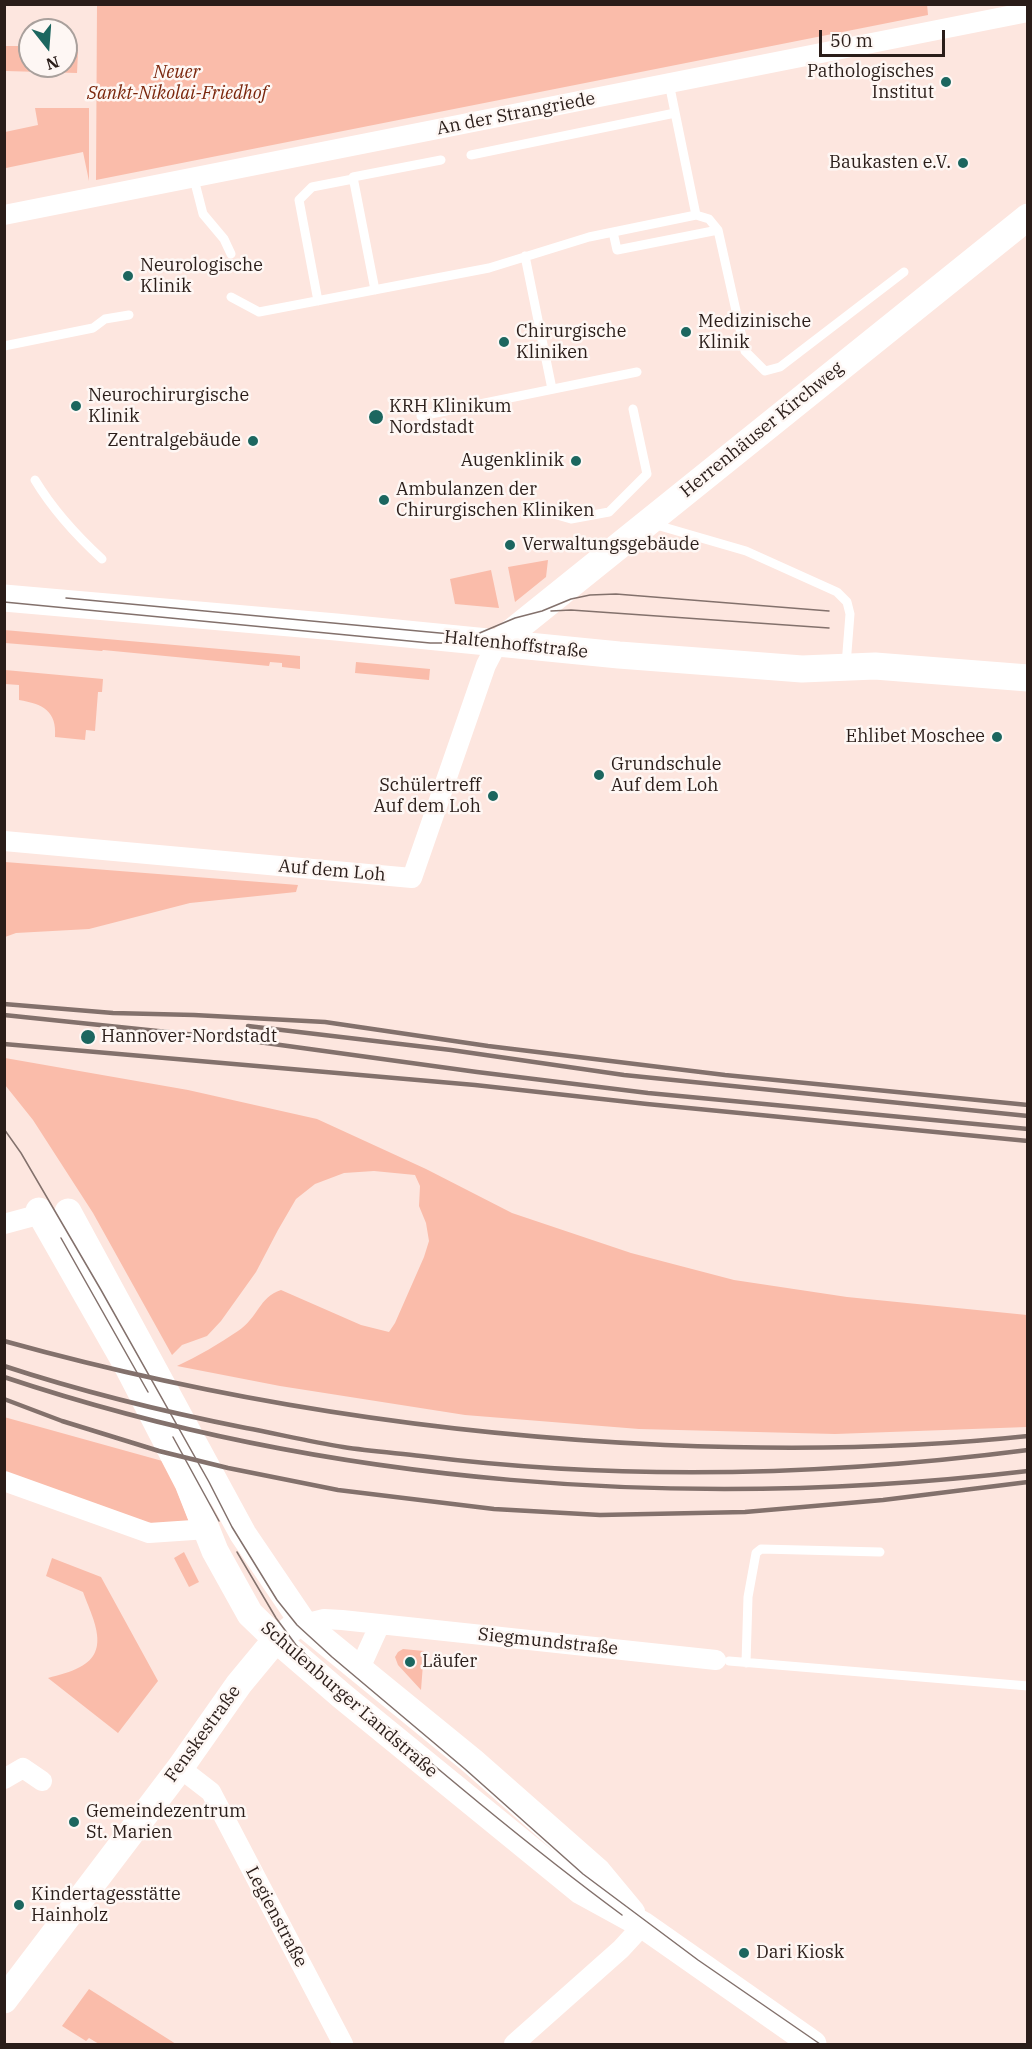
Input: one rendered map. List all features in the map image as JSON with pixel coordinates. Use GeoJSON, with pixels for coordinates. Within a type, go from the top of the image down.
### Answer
{"type":"FeatureCollection","features":[{"type":"Feature","properties":{"kind":"street","name":"An der Strangriede"},"geometry":{"type":"LineString","coordinates":[[4,215],[1028,12]]}},
{"type":"Feature","properties":{"kind":"street","name":"Herrenhäuser Kirchweg"},"geometry":{"type":"LineString","coordinates":[[497,644],[646,522],[1028,218]]}},
{"type":"Feature","properties":{"kind":"street","name":"Haltenhoffstraße"},"geometry":{"type":"LineString","coordinates":[[4,598],[619,656],[802,669],[875,666],[1028,678]]}},
{"type":"Feature","properties":{"kind":"street","name":"Auf dem Loh"},"geometry":{"type":"LineString","coordinates":[[4,841],[412,878],[486,665],[497,644]]}},
{"type":"Feature","properties":{"kind":"street"},"geometry":{"type":"LineString","coordinates":[[4,1224],[30,1217],[39,1211]]}},
{"type":"Feature","properties":{"kind":"street","name":"Schulenburger Landstraße"},"geometry":{"type":"LineString","coordinates":[[39,1211],[128,1367],[188,1483],[215,1551],[250,1614],[277,1640],[498,1825],[581,1891],[642,1925],[813,2044]]}},
{"type":"Feature","properties":{"kind":"street","name":"Schulenburger Landstraße"},"geometry":{"type":"LineString","coordinates":[[68,1212],[243,1534],[304,1624],[472,1761],[598,1872],[642,1925]]}},
{"type":"Feature","properties":{"kind":"street"},"geometry":{"type":"LineString","coordinates":[[4,1481],[149,1533],[208,1529]]}},
{"type":"Feature","properties":{"kind":"street","name":"Siegmundstraße"},"geometry":{"type":"LineString","coordinates":[[304,1624],[324,1619],[722,1661]]}},
{"type":"Feature","properties":{"kind":"street","name":"Fenskestraße"},"geometry":{"type":"LineString","coordinates":[[4,2000],[180,1768],[239,1684],[277,1640],[297,1625],[304,1624]]}},
{"type":"Feature","properties":{"kind":"street"},"geometry":{"type":"LineString","coordinates":[[360,1668],[380,1624]]}},
{"type":"Feature","properties":{"kind":"street"},"geometry":{"type":"LineString","coordinates":[[4,1779],[23,1768],[42,1781]]}},
{"type":"Feature","properties":{"kind":"street","name":"Legienstraße"},"geometry":{"type":"LineString","coordinates":[[180,1768],[211,1792],[343,2044]]}},
{"type":"Feature","properties":{"kind":"street"},"geometry":{"type":"LineString","coordinates":[[514,2044],[621,1949],[642,1925]]}},
{"type":"Feature","properties":{"kind":"lane"},"geometry":{"type":"LineString","coordinates":[[669,83],[696,215]]}},
{"type":"Feature","properties":{"kind":"lane"},"geometry":{"type":"LineString","coordinates":[[471,155],[675,113]]}},
{"type":"Feature","properties":{"kind":"lane"},"geometry":{"type":"LineString","coordinates":[[318,301],[299,200],[312,187],[441,160]]}},
{"type":"Feature","properties":{"kind":"lane"},"geometry":{"type":"LineString","coordinates":[[194,179],[203,214],[224,239],[231,254]]}},
{"type":"Feature","properties":{"kind":"lane"},"geometry":{"type":"LineString","coordinates":[[353,179],[375,290]]}},
{"type":"Feature","properties":{"kind":"lane"},"geometry":{"type":"LineString","coordinates":[[231,297],[259,312],[489,268],[589,237],[696,215],[709,219],[718,230],[745,351],[765,371],[780,367],[904,272]]}},
{"type":"Feature","properties":{"kind":"lane"},"geometry":{"type":"LineString","coordinates":[[613,232],[617,250],[718,230]]}},
{"type":"Feature","properties":{"kind":"lane"},"geometry":{"type":"LineString","coordinates":[[525,256],[552,389]]}},
{"type":"Feature","properties":{"kind":"lane"},"geometry":{"type":"LineString","coordinates":[[4,346],[93,328],[105,319],[129,315]]}},
{"type":"Feature","properties":{"kind":"lane"},"geometry":{"type":"LineString","coordinates":[[421,416],[637,372]]}},
{"type":"Feature","properties":{"kind":"lane"},"geometry":{"type":"LineString","coordinates":[[550,513],[571,519],[609,512],[647,474],[633,410]]}},
{"type":"Feature","properties":{"kind":"lane"},"geometry":{"type":"LineString","coordinates":[[35,480],[46,499],[77,536],[102,559]]}},
{"type":"Feature","properties":{"kind":"lane"},"geometry":{"type":"LineString","coordinates":[[646,522],[746,551],[837,592],[847,602],[850,614],[846,668]]}},
{"type":"Feature","properties":{"kind":"lane"},"geometry":{"type":"LineString","coordinates":[[746,1663],[748,1597],[756,1553],[761,1549],[880,1552]]}},
{"type":"Feature","properties":{"kind":"lane"},"geometry":{"type":"LineString","coordinates":[[722,1661],[1028,1686]]}},
{"type":"Feature","properties":{"kind":"green space","name":"Neuer Sankt-Nikolai-Friedhof"},"geometry":{"type":"Polygon","coordinates":[[[927,4],[928,15],[96,180],[97,5],[927,4]]]}},
{"type":"Feature","properties":{"kind":"green space"},"geometry":{"type":"Polygon","coordinates":[[[4,46],[18,46],[18,71],[5,71],[4,46]]]}},
{"type":"Feature","properties":{"kind":"green space"},"geometry":{"type":"Polygon","coordinates":[[[35,108],[89,108],[89,181],[83,152],[6,168],[5,132],[38,125],[35,108]]]}},
{"type":"Feature","properties":{"kind":"green space"},"geometry":{"type":"Polygon","coordinates":[[[548,560],[546,577],[515,602],[508,567],[548,560]]]}},
{"type":"Feature","properties":{"kind":"green space"},"geometry":{"type":"Polygon","coordinates":[[[491,570],[499,608],[455,604],[450,579],[491,570]]]}},
{"type":"Feature","properties":{"kind":"green space"},"geometry":{"type":"Polygon","coordinates":[[[4,630],[300,656],[300,669],[282,667],[282,663],[270,662],[269,666],[5,643],[4,630]]]}},
{"type":"Feature","properties":{"kind":"green space"},"geometry":{"type":"Polygon","coordinates":[[[356,662],[430,669],[429,680],[355,673],[356,662]]]}},
{"type":"Feature","properties":{"kind":"green space"},"geometry":{"type":"Polygon","coordinates":[[[5,670],[103,679],[102,692],[98,692],[95,731],[86,730],[85,740],[55,737],[54,721],[51,715],[47,710],[35,704],[19,700],[19,685],[5,684],[5,670]]]}},
{"type":"Feature","properties":{"kind":"green space"},"geometry":{"type":"Polygon","coordinates":[[[5,862],[298,885],[296,892],[190,903],[89,929],[16,933],[5,937],[5,862]]]}},
{"type":"Feature","properties":{"kind":"green space"},"geometry":{"type":"Polygon","coordinates":[[[5,1058],[188,1090],[317,1119],[426,1169],[512,1213],[631,1253],[734,1280],[847,1297],[1027,1315],[1027,1427],[835,1434],[639,1429],[465,1415],[280,1386],[177,1366],[208,1350],[245,1326],[268,1298],[281,1290],[361,1325],[389,1332],[395,1323],[429,1241],[426,1223],[419,1206],[420,1186],[415,1175],[374,1171],[344,1173],[315,1184],[296,1199],[256,1272],[221,1321],[207,1336],[182,1345],[172,1355],[93,1213],[33,1120],[5,1085],[5,1058]]]}},
{"type":"Feature","properties":{"kind":"green space"},"geometry":{"type":"Polygon","coordinates":[[[4,1417],[166,1462],[193,1532],[149,1533],[5,1481],[4,1417]]]}},
{"type":"Feature","properties":{"kind":"green space"},"geometry":{"type":"Polygon","coordinates":[[[184,1552],[199,1582],[189,1587],[174,1558],[184,1552]]]}},
{"type":"Feature","properties":{"kind":"green space"},"geometry":{"type":"Polygon","coordinates":[[[52,1558],[101,1577],[158,1681],[118,1733],[48,1678],[80,1667],[90,1660],[97,1643],[94,1622],[83,1592],[46,1576],[52,1558]]]}},
{"type":"Feature","properties":{"kind":"green space"},"geometry":{"type":"Polygon","coordinates":[[[403,1649],[424,1651],[421,1690],[398,1665],[395,1657],[403,1649]]]}},
{"type":"Feature","properties":{"kind":"green space"},"geometry":{"type":"Polygon","coordinates":[[[89,1989],[176,2044],[99,2044],[89,2038],[86,2041],[62,2026],[89,1989]]]}},
{"type":"Feature","properties":{"kind":"tram line"},"geometry":{"type":"LineString","coordinates":[[4,602],[430,643],[454,643],[515,618],[590,595],[616,594],[829,611]]}},
{"type":"Feature","properties":{"kind":"tram line"},"geometry":{"type":"LineString","coordinates":[[66,598],[461,635]]}},
{"type":"Feature","properties":{"kind":"tram line"},"geometry":{"type":"LineString","coordinates":[[551,611],[571,610],[829,628]]}},
{"type":"Feature","properties":{"kind":"tram line"},"geometry":{"type":"LineString","coordinates":[[4,1129],[21,1153],[101,1290],[232,1527],[277,1600],[297,1625],[583,1874],[698,1960],[820,2044]]}},
{"type":"Feature","properties":{"kind":"tram line"},"geometry":{"type":"LineString","coordinates":[[61,1238],[148,1392]]}},
{"type":"Feature","properties":{"kind":"tram line"},"geometry":{"type":"LineString","coordinates":[[173,1437],[219,1521]]}},
{"type":"Feature","properties":{"kind":"tram line"},"geometry":{"type":"LineString","coordinates":[[237,1552],[276,1618],[296,1645],[321,1670],[507,1826],[622,1915]]}},
{"type":"Feature","properties":{"kind":"railway"},"geometry":{"type":"LineString","coordinates":[[4,1004],[113,1013],[325,1022],[488,1046],[725,1075],[1028,1105]]}},
{"type":"Feature","properties":{"kind":"railway"},"geometry":{"type":"LineString","coordinates":[[4,1015],[244,1040],[648,1093],[1028,1129]]}},
{"type":"Feature","properties":{"kind":"railway"},"geometry":{"type":"LineString","coordinates":[[248,1026],[451,1050],[624,1075],[1028,1116]]}},
{"type":"Feature","properties":{"kind":"railway"},"geometry":{"type":"LineString","coordinates":[[4,1044],[475,1085],[1028,1141]]}},
{"type":"Feature","properties":{"kind":"railway"},"geometry":{"type":"LineString","coordinates":[[4,1341],[85,1362],[249,1398],[415,1424],[498,1433],[665,1445],[756,1448],[892,1446],[1028,1436]]}},
{"type":"Feature","properties":{"kind":"railway"},"geometry":{"type":"LineString","coordinates":[[4,1366],[124,1401],[331,1445],[497,1464],[648,1472],[800,1470],[952,1459],[1028,1450]]}},
{"type":"Feature","properties":{"kind":"railway"},"geometry":{"type":"LineString","coordinates":[[4,1377],[128,1414],[254,1443],[382,1465],[511,1480],[641,1488],[770,1489],[900,1483],[1028,1471]]}},
{"type":"Feature","properties":{"kind":"railway"},"geometry":{"type":"LineString","coordinates":[[4,1399],[62,1421],[159,1451],[228,1468],[338,1490],[494,1509],[600,1515],[745,1512],[883,1500],[1028,1482]]}},
{"type":"Feature","properties":{"kind":"place","name":"Pathologisches Institut"},"geometry":{"type":"Point","coordinates":[946,82]}},
{"type":"Feature","properties":{"kind":"place","name":"Baukasten e.V."},"geometry":{"type":"Point","coordinates":[963,163]}},
{"type":"Feature","properties":{"kind":"place","name":"Neurologische Klinik"},"geometry":{"type":"Point","coordinates":[128,276]}},
{"type":"Feature","properties":{"kind":"place","name":"Medizinische Klinik"},"geometry":{"type":"Point","coordinates":[686,332]}},
{"type":"Feature","properties":{"kind":"place","name":"Chirurgische Kliniken"},"geometry":{"type":"Point","coordinates":[504,342]}},
{"type":"Feature","properties":{"kind":"place","name":"Neurochirurgische Klinik"},"geometry":{"type":"Point","coordinates":[76,406]}},
{"type":"Feature","properties":{"kind":"place","name":"KRH Klinikum Nordstadt"},"geometry":{"type":"Point","coordinates":[376,417]}},
{"type":"Feature","properties":{"kind":"place","name":"Zentralgebäude"},"geometry":{"type":"Point","coordinates":[253,441]}},
{"type":"Feature","properties":{"kind":"place","name":"Augenklinik"},"geometry":{"type":"Point","coordinates":[576,461]}},
{"type":"Feature","properties":{"kind":"place","name":"Ambulanzen der Chirurgischen Kliniken"},"geometry":{"type":"Point","coordinates":[384,500]}},
{"type":"Feature","properties":{"kind":"place","name":"Verwaltungsgebäude"},"geometry":{"type":"Point","coordinates":[510,545]}},
{"type":"Feature","properties":{"kind":"place","name":"Ehlibet Moschee"},"geometry":{"type":"Point","coordinates":[997,737]}},
{"type":"Feature","properties":{"kind":"place","name":"Grundschule Auf dem Loh"},"geometry":{"type":"Point","coordinates":[599,775]}},
{"type":"Feature","properties":{"kind":"place","name":"Schülertreff Auf dem Loh"},"geometry":{"type":"Point","coordinates":[493,796]}},
{"type":"Feature","properties":{"kind":"place","name":"Hannover-Nordstadt"},"geometry":{"type":"Point","coordinates":[88,1037]}},
{"type":"Feature","properties":{"kind":"place","name":"Läufer"},"geometry":{"type":"Point","coordinates":[410,1662]}},
{"type":"Feature","properties":{"kind":"place","name":"Gemeindezentrum St. Marien"},"geometry":{"type":"Point","coordinates":[74,1822]}},
{"type":"Feature","properties":{"kind":"place","name":"Kindertagesstätte Hainholz"},"geometry":{"type":"Point","coordinates":[19,1905]}},
{"type":"Feature","properties":{"kind":"place","name":"Dari Kiosk"},"geometry":{"type":"Point","coordinates":[744,1953]}}]}
